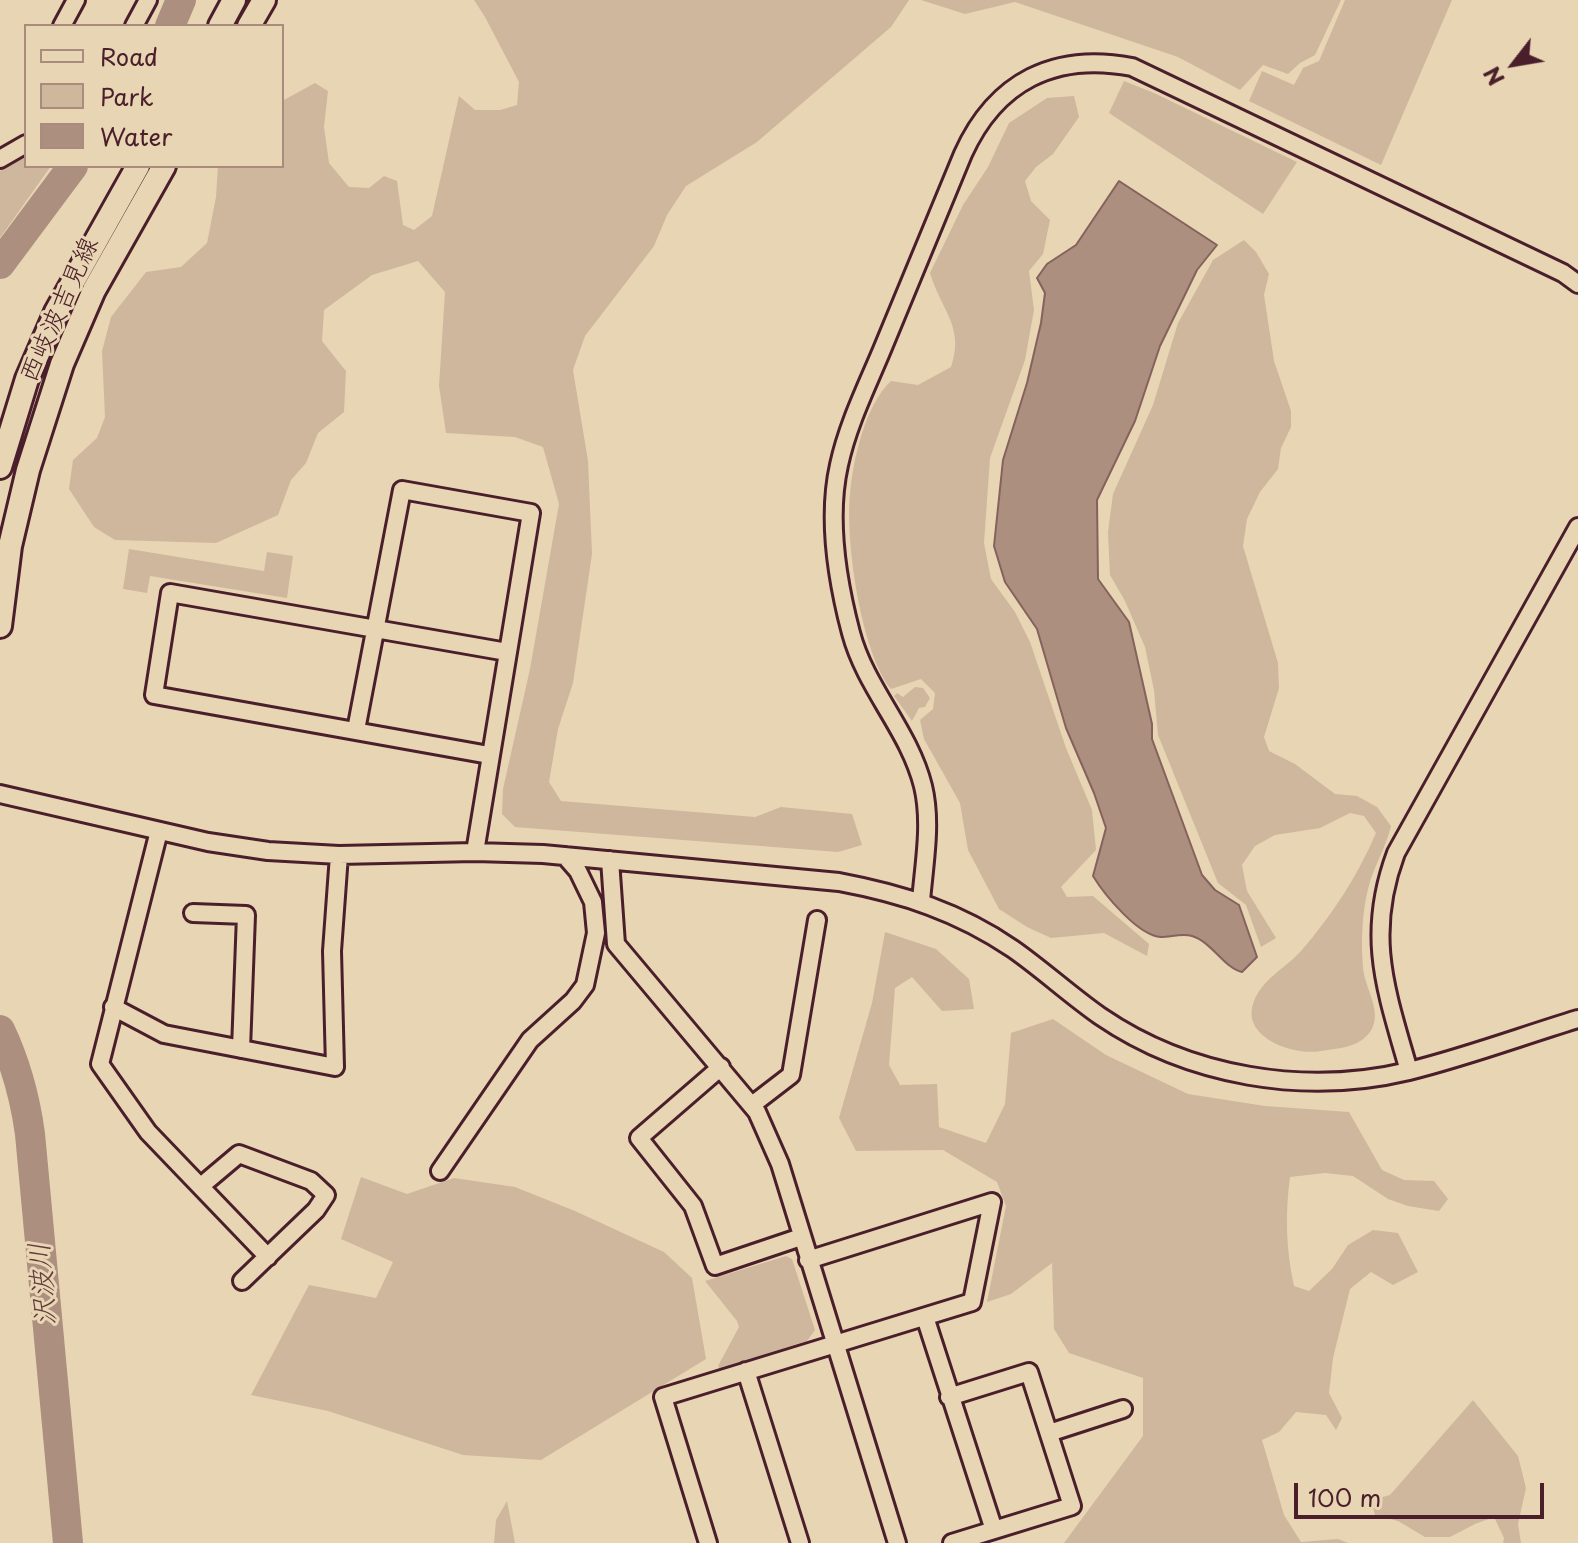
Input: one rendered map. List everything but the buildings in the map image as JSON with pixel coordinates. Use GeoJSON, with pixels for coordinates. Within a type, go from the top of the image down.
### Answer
{"type":"FeatureCollection","features":[{"type":"Feature","properties":{"kind":"main road"},"geometry":{"type":"LineString","coordinates":[[221,24],[234,0]]}},
{"type":"Feature","properties":{"kind":"main road"},"geometry":{"type":"LineString","coordinates":[[250,24],[264,0]]}},
{"type":"Feature","properties":{"kind":"main road","name":"西岐波吉見線"},"geometry":{"type":"LineString","coordinates":[[0,469],[27,379],[56,312],[137,168]]}},
{"type":"Feature","properties":{"kind":"main road","name":"西岐波吉見線"},"geometry":{"type":"LineString","coordinates":[[0,626],[10,546],[28,470],[62,364],[94,290],[163,168]]}},
{"type":"Feature","properties":{"kind":"street"},"geometry":{"type":"LineString","coordinates":[[63,24],[76,0]]}},
{"type":"Feature","properties":{"kind":"street"},"geometry":{"type":"LineString","coordinates":[[135,24],[148,0]]}},
{"type":"Feature","properties":{"kind":"street"},"geometry":{"type":"LineString","coordinates":[[921,901],[927,806],[911,751],[874,689],[856,650],[844,603],[836,548],[836,490],[848,434],[963,154],[972,133],[1002,96],[1046,70],[1068,64],[1107,62],[1132,67],[1549,266],[1578,284]]}},
{"type":"Feature","properties":{"kind":"street"},"geometry":{"type":"LineString","coordinates":[[0,159],[24,145]]}},
{"type":"Feature","properties":{"kind":"street"},"geometry":{"type":"LineString","coordinates":[[0,469],[28,470]]}},
{"type":"Feature","properties":{"kind":"street"},"geometry":{"type":"LineString","coordinates":[[356,730],[402,490],[531,513],[475,852]]}},
{"type":"Feature","properties":{"kind":"street"},"geometry":{"type":"LineString","coordinates":[[1409,1071],[1390,1005],[1380,952],[1381,903],[1388,876],[1396,853],[1578,527]]}},
{"type":"Feature","properties":{"kind":"street"},"geometry":{"type":"LineString","coordinates":[[489,755],[154,695],[170,593],[507,652]]}},
{"type":"Feature","properties":{"kind":"street"},"geometry":{"type":"LineString","coordinates":[[0,794],[241,848],[339,855],[475,852],[565,856],[839,882],[921,901],[974,926],[1014,950],[1104,1019],[1190,1060],[1255,1076],[1337,1082],[1409,1071],[1578,1019]]}},
{"type":"Feature","properties":{"kind":"street"},"geometry":{"type":"LineString","coordinates":[[159,831],[100,1064],[148,1132],[268,1257]]}},
{"type":"Feature","properties":{"kind":"street"},"geometry":{"type":"LineString","coordinates":[[113,1007],[164,1034],[335,1067],[332,951],[339,855]]}},
{"type":"Feature","properties":{"kind":"street"},"geometry":{"type":"LineString","coordinates":[[440,1171],[530,1040],[573,1001],[585,985],[596,933],[593,902],[578,871],[565,856]]}},
{"type":"Feature","properties":{"kind":"street"},"geometry":{"type":"LineString","coordinates":[[610,860],[616,944],[752,1105],[780,1164],[897,1543]]}},
{"type":"Feature","properties":{"kind":"street"},"geometry":{"type":"LineString","coordinates":[[193,913],[246,915],[241,1049]]}},
{"type":"Feature","properties":{"kind":"street"},"geometry":{"type":"LineString","coordinates":[[752,1105],[791,1075],[817,920]]}},
{"type":"Feature","properties":{"kind":"street"},"geometry":{"type":"LineString","coordinates":[[721,1067],[639,1138],[693,1206],[715,1266],[801,1237]]}},
{"type":"Feature","properties":{"kind":"street"},"geometry":{"type":"LineString","coordinates":[[201,1186],[239,1154],[311,1181],[326,1195],[316,1210],[242,1281]]}},
{"type":"Feature","properties":{"kind":"street"},"geometry":{"type":"LineString","coordinates":[[708,1543],[663,1397],[972,1302],[992,1202],[808,1260]]}},
{"type":"Feature","properties":{"kind":"street"},"geometry":{"type":"LineString","coordinates":[[925,1317],[994,1530]]}},
{"type":"Feature","properties":{"kind":"street"},"geometry":{"type":"LineString","coordinates":[[746,1371],[800,1543]]}},
{"type":"Feature","properties":{"kind":"street"},"geometry":{"type":"LineString","coordinates":[[949,1397],[1029,1372],[1072,1506],[952,1543]]}},
{"type":"Feature","properties":{"kind":"street"},"geometry":{"type":"LineString","coordinates":[[1049,1433],[1123,1409]]}},
{"type":"Feature","properties":{"kind":"green space"},"geometry":{"type":"Polygon","coordinates":[[[474,0],[909,0],[891,27],[757,142],[686,186],[667,215],[654,246],[585,336],[573,370],[588,461],[592,554],[573,683],[558,729],[549,782],[561,801],[755,817],[781,807],[852,814],[862,845],[838,852],[515,827],[502,814],[503,789],[530,669],[559,504],[543,447],[515,437],[446,433],[439,386],[445,292],[418,261],[372,275],[324,310],[322,341],[346,371],[344,412],[318,433],[306,463],[291,480],[278,515],[216,543],[115,540],[94,527],[69,489],[73,460],[97,438],[105,417],[102,351],[111,317],[146,272],[181,267],[207,243],[218,168],[284,168],[284,100],[315,83],[328,91],[324,127],[329,163],[349,187],[369,188],[384,176],[397,181],[403,225],[414,230],[432,216],[459,96],[475,110],[500,110],[517,105],[519,82],[474,0]]]}},
{"type":"Feature","properties":{"kind":"green space"},"geometry":{"type":"Polygon","coordinates":[[[921,0],[1341,0],[1315,55],[1288,74],[1263,65],[1240,90],[1178,57],[1015,2],[965,14],[921,0]]]}},
{"type":"Feature","properties":{"kind":"green space"},"geometry":{"type":"Polygon","coordinates":[[[1345,0],[1452,0],[1381,165],[1249,101],[1262,71],[1294,85],[1303,68],[1319,61],[1345,0]]]}},
{"type":"Feature","properties":{"kind":"green space"},"geometry":{"type":"Polygon","coordinates":[[[1124,81],[1297,162],[1263,214],[1109,113],[1124,81]]]}},
{"type":"Feature","properties":{"kind":"green space"},"geometry":{"type":"Polygon","coordinates":[[[1074,96],[1079,117],[1053,154],[1036,167],[1025,181],[1031,201],[1050,220],[1043,254],[1029,271],[1034,310],[1025,360],[990,458],[984,543],[991,579],[1015,612],[1030,642],[1066,748],[1092,810],[1096,850],[1061,887],[1067,897],[1093,896],[1149,944],[1147,956],[1104,933],[1051,938],[999,909],[968,850],[960,803],[924,739],[920,720],[933,709],[935,693],[921,679],[891,689],[871,650],[857,595],[850,539],[850,494],[854,465],[874,404],[891,381],[918,385],[951,367],[955,353],[953,329],[930,273],[963,205],[988,167],[1009,123],[1047,98],[1074,96]]]}},
{"type":"Feature","properties":{"kind":"green space"},"geometry":{"type":"Polygon","coordinates":[[[24,156],[24,168],[50,168],[0,238],[0,171],[24,156]]]}},
{"type":"Feature","properties":{"kind":"green space"},"geometry":{"type":"Polygon","coordinates":[[[1244,240],[1256,252],[1269,274],[1264,295],[1274,361],[1291,411],[1291,427],[1281,448],[1278,469],[1260,492],[1247,519],[1243,546],[1278,663],[1279,688],[1264,737],[1269,751],[1295,764],[1335,794],[1357,796],[1377,807],[1391,826],[1370,881],[1363,918],[1363,967],[1374,1008],[1374,1024],[1365,1037],[1354,1044],[1310,1052],[1286,1048],[1263,1036],[1255,1027],[1253,1004],[1262,988],[1301,951],[1323,924],[1361,865],[1376,833],[1364,816],[1350,813],[1320,828],[1275,835],[1255,846],[1242,865],[1247,891],[1276,938],[1261,947],[1246,905],[1218,883],[1158,735],[1154,690],[1145,647],[1110,575],[1108,532],[1113,494],[1153,405],[1178,323],[1213,260],[1244,240]]]}},
{"type":"Feature","properties":{"kind":"green space"},"geometry":{"type":"Polygon","coordinates":[[[129,549],[264,571],[267,552],[293,556],[287,598],[150,576],[147,593],[123,589],[129,549]]]}},
{"type":"Feature","properties":{"kind":"green space"},"geometry":{"type":"Polygon","coordinates":[[[915,687],[923,688],[930,698],[925,707],[919,708],[912,721],[894,696],[897,693],[903,697],[915,687]]]}},
{"type":"Feature","properties":{"kind":"green space"},"geometry":{"type":"Polygon","coordinates":[[[885,932],[936,949],[969,979],[974,1009],[942,1011],[912,977],[895,988],[889,1065],[900,1085],[937,1084],[939,1127],[986,1143],[1005,1104],[1011,1033],[1053,1019],[1106,1055],[1188,1094],[1265,1106],[1349,1112],[1382,1170],[1404,1180],[1434,1181],[1448,1199],[1439,1211],[1388,1199],[1353,1176],[1325,1173],[1290,1177],[1287,1232],[1294,1286],[1309,1291],[1332,1269],[1348,1245],[1373,1230],[1398,1233],[1418,1272],[1393,1285],[1371,1272],[1350,1289],[1333,1358],[1329,1393],[1342,1418],[1336,1430],[1326,1415],[1296,1412],[1279,1432],[1262,1440],[1284,1515],[1301,1542],[1338,1539],[1348,1543],[1064,1543],[1143,1436],[1143,1378],[1069,1353],[1054,1329],[1052,1263],[1011,1294],[987,1302],[1006,1206],[997,1182],[943,1150],[856,1151],[839,1118],[872,1003],[885,932]]]}},
{"type":"Feature","properties":{"kind":"green space"},"geometry":{"type":"Polygon","coordinates":[[[361,1177],[407,1194],[454,1178],[515,1187],[664,1252],[692,1278],[706,1359],[541,1460],[463,1455],[328,1411],[251,1395],[309,1285],[376,1298],[393,1262],[341,1239],[361,1177]]]}},
{"type":"Feature","properties":{"kind":"green space"},"geometry":{"type":"Polygon","coordinates":[[[786,1256],[792,1259],[815,1330],[807,1341],[720,1369],[718,1366],[739,1327],[705,1281],[786,1256]]]}},
{"type":"Feature","properties":{"kind":"green space"},"geometry":{"type":"Polygon","coordinates":[[[1473,1400],[1518,1456],[1526,1488],[1518,1524],[1521,1543],[1503,1543],[1504,1538],[1494,1517],[1450,1537],[1425,1537],[1398,1521],[1375,1515],[1371,1500],[1390,1495],[1473,1400]]]}},
{"type":"Feature","properties":{"kind":"green space"},"geometry":{"type":"Polygon","coordinates":[[[507,1501],[515,1543],[494,1543],[496,1520],[507,1501]]]}},
{"type":"Feature","properties":{"kind":"water"},"geometry":{"type":"Polygon","coordinates":[[[1119,181],[1217,245],[1197,270],[1160,346],[1135,421],[1097,500],[1098,579],[1129,622],[1152,724],[1152,739],[1202,875],[1215,890],[1239,905],[1257,957],[1242,972],[1229,966],[1206,944],[1192,936],[1161,937],[1142,930],[1113,903],[1093,876],[1106,828],[1066,728],[1037,629],[1005,582],[994,546],[1003,460],[1027,383],[1041,323],[1045,293],[1037,278],[1047,264],[1076,245],[1119,181]]]}},
{"type":"Feature","properties":{"kind":"waterway","name":"沢波川"},"geometry":{"type":"LineString","coordinates":[[171,24],[181,0]]}},
{"type":"Feature","properties":{"kind":"waterway","name":"沢波川"},"geometry":{"type":"LineString","coordinates":[[0,264],[72,168]]}},
{"type":"Feature","properties":{"kind":"waterway","name":"沢波川"},"geometry":{"type":"LineString","coordinates":[[0,1030],[19,1081],[30,1134],[68,1543]]}}]}
